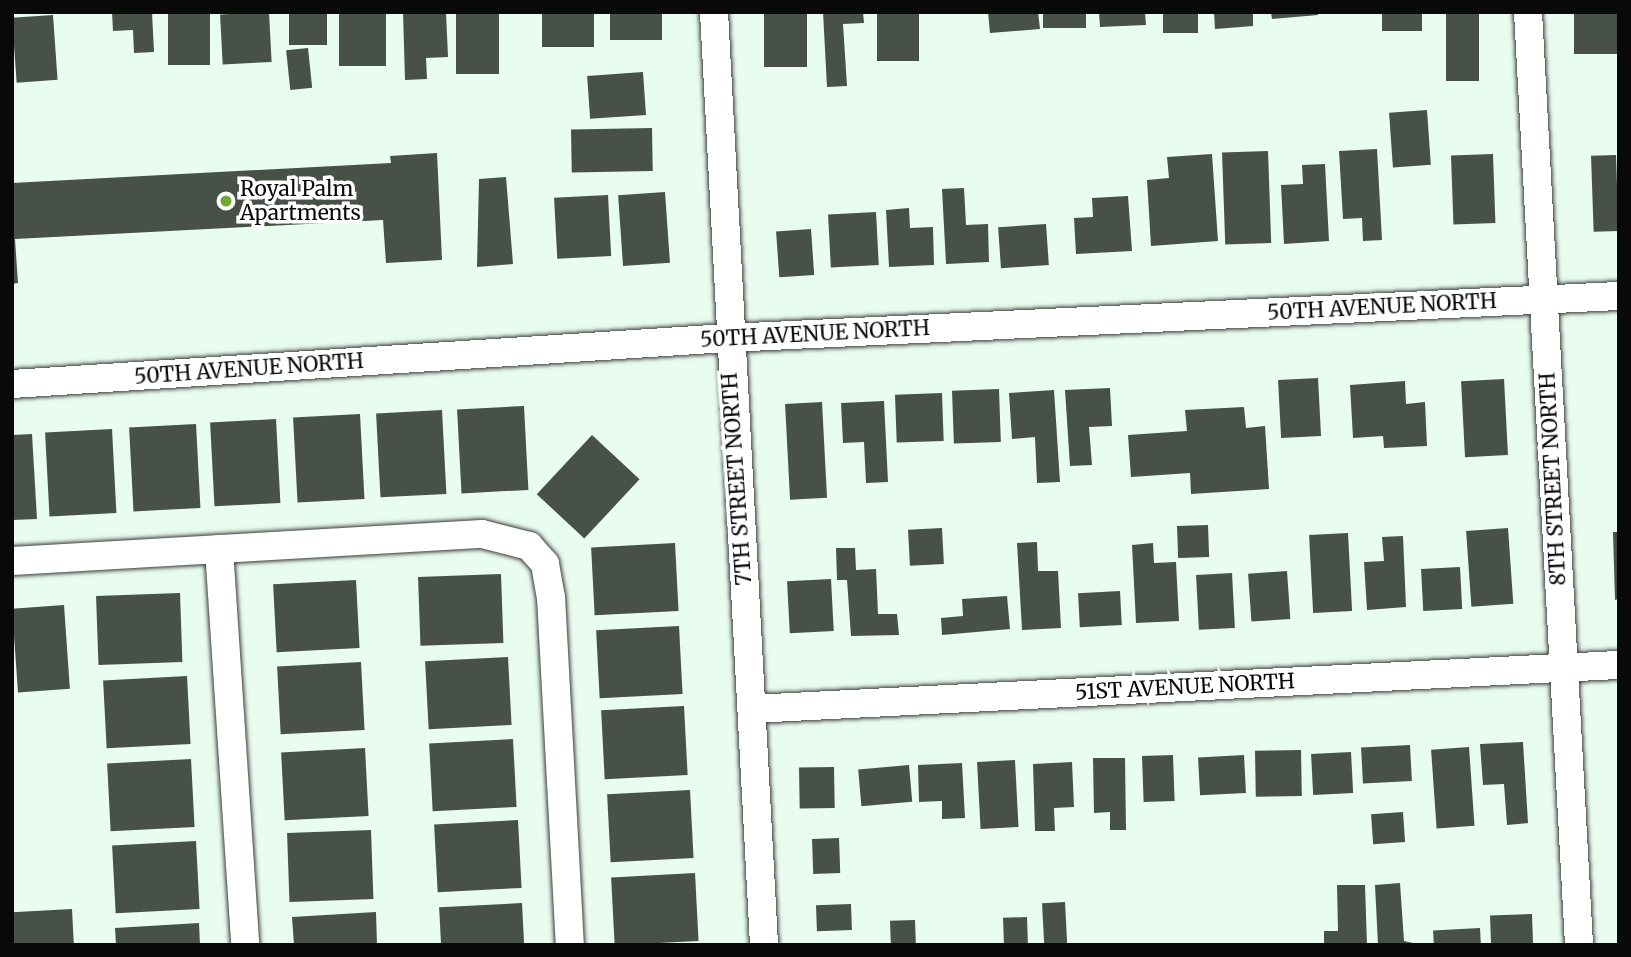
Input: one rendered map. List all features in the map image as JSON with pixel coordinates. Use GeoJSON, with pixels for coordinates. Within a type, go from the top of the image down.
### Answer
{"type":"FeatureCollection","features":[{"type":"Feature","properties":{"kind":"street","name":"7TH STREET NORTH"},"geometry":{"type":"LineString","coordinates":[[714,12],[728,338],[764,945]]}},
{"type":"Feature","properties":{"kind":"street","name":"8TH STREET NORTH"},"geometry":{"type":"LineString","coordinates":[[1528,12],[1580,945]]}},
{"type":"Feature","properties":{"kind":"street","name":"50TH AVENUE NORTH"},"geometry":{"type":"LineString","coordinates":[[12,384],[728,338],[1619,296]]}},
{"type":"Feature","properties":{"kind":"street"},"geometry":{"type":"LineString","coordinates":[[12,561],[482,534],[529,545],[545,564],[551,597],[570,945]]}},
{"type":"Feature","properties":{"kind":"street"},"geometry":{"type":"LineString","coordinates":[[219,549],[245,945]]}},
{"type":"Feature","properties":{"kind":"street","name":"51ST AVENUE NORTH"},"geometry":{"type":"LineString","coordinates":[[752,709],[1619,665]]}},
{"type":"Feature","properties":{"kind":"building"},"geometry":{"type":"Polygon","coordinates":[[[112,12],[152,12],[154,52],[134,53],[133,30],[113,31],[112,12]]]}},
{"type":"Feature","properties":{"kind":"building"},"geometry":{"type":"Polygon","coordinates":[[[168,12],[210,12],[210,65],[168,65],[168,12]]]}},
{"type":"Feature","properties":{"kind":"building"},"geometry":{"type":"Polygon","coordinates":[[[269,12],[272,62],[223,64],[220,15],[269,12]]]}},
{"type":"Feature","properties":{"kind":"building"},"geometry":{"type":"Polygon","coordinates":[[[289,12],[327,12],[327,45],[289,45],[289,12]]]}},
{"type":"Feature","properties":{"kind":"building"},"geometry":{"type":"Polygon","coordinates":[[[339,12],[386,12],[386,66],[339,66],[339,12]]]}},
{"type":"Feature","properties":{"kind":"building"},"geometry":{"type":"Polygon","coordinates":[[[403,12],[446,12],[448,57],[426,58],[427,79],[405,80],[403,12]]]}},
{"type":"Feature","properties":{"kind":"building"},"geometry":{"type":"Polygon","coordinates":[[[456,12],[499,12],[499,74],[456,74],[456,12]]]}},
{"type":"Feature","properties":{"kind":"building"},"geometry":{"type":"Polygon","coordinates":[[[542,12],[594,12],[594,47],[542,47],[542,12]]]}},
{"type":"Feature","properties":{"kind":"building"},"geometry":{"type":"Polygon","coordinates":[[[610,12],[662,12],[662,40],[610,40],[610,12]]]}},
{"type":"Feature","properties":{"kind":"building"},"geometry":{"type":"Polygon","coordinates":[[[764,12],[807,12],[807,67],[764,67],[764,12]]]}},
{"type":"Feature","properties":{"kind":"building"},"geometry":{"type":"Polygon","coordinates":[[[823,12],[863,12],[864,23],[843,24],[847,86],[827,87],[823,12]]]}},
{"type":"Feature","properties":{"kind":"building"},"geometry":{"type":"Polygon","coordinates":[[[877,12],[919,12],[919,61],[877,61],[877,12]]]}},
{"type":"Feature","properties":{"kind":"building"},"geometry":{"type":"Polygon","coordinates":[[[988,12],[1038,12],[1040,29],[990,33],[988,12]]]}},
{"type":"Feature","properties":{"kind":"building"},"geometry":{"type":"Polygon","coordinates":[[[1043,12],[1086,12],[1086,28],[1043,28],[1043,12]]]}},
{"type":"Feature","properties":{"kind":"building"},"geometry":{"type":"Polygon","coordinates":[[[1099,12],[1145,12],[1146,25],[1100,27],[1099,12]]]}},
{"type":"Feature","properties":{"kind":"building"},"geometry":{"type":"Polygon","coordinates":[[[1163,12],[1198,12],[1198,33],[1163,33],[1163,12]]]}},
{"type":"Feature","properties":{"kind":"building"},"geometry":{"type":"Polygon","coordinates":[[[1214,12],[1253,12],[1253,26],[1215,29],[1214,12]]]}},
{"type":"Feature","properties":{"kind":"building"},"geometry":{"type":"Polygon","coordinates":[[[1271,12],[1317,12],[1318,15],[1272,19],[1271,12]]]}},
{"type":"Feature","properties":{"kind":"building"},"geometry":{"type":"Polygon","coordinates":[[[1382,12],[1422,12],[1422,31],[1382,31],[1382,12]]]}},
{"type":"Feature","properties":{"kind":"building"},"geometry":{"type":"Polygon","coordinates":[[[1446,12],[1479,12],[1479,81],[1446,81],[1446,12]]]}},
{"type":"Feature","properties":{"kind":"building"},"geometry":{"type":"Polygon","coordinates":[[[1574,12],[1619,12],[1619,54],[1574,54],[1574,12]]]}},
{"type":"Feature","properties":{"kind":"building"},"geometry":{"type":"Polygon","coordinates":[[[53,15],[58,80],[17,83],[12,18],[53,15]]]}},
{"type":"Feature","properties":{"kind":"building"},"geometry":{"type":"Polygon","coordinates":[[[308,48],[312,88],[290,90],[286,50],[308,48]]]}},
{"type":"Feature","properties":{"kind":"building"},"geometry":{"type":"Polygon","coordinates":[[[643,72],[646,115],[590,119],[587,76],[643,72]]]}},
{"type":"Feature","properties":{"kind":"building"},"geometry":{"type":"Polygon","coordinates":[[[1427,110],[1431,165],[1393,168],[1389,113],[1427,110]]]}},
{"type":"Feature","properties":{"kind":"building"},"geometry":{"type":"Polygon","coordinates":[[[652,128],[653,171],[572,172],[571,129],[652,128]]]}},
{"type":"Feature","properties":{"kind":"building"},"geometry":{"type":"Polygon","coordinates":[[[1377,149],[1382,240],[1363,241],[1362,218],[1343,219],[1339,151],[1377,149]]]}},
{"type":"Feature","properties":{"kind":"building"},"geometry":{"type":"Polygon","coordinates":[[[1268,151],[1271,243],[1225,245],[1222,153],[1268,151]]]}},
{"type":"Feature","properties":{"kind":"building","name":"Royal Palm Apartments"},"geometry":{"type":"Polygon","coordinates":[[[437,153],[442,260],[386,263],[383,220],[15,239],[18,283],[12,284],[12,183],[391,163],[390,156],[437,153]]]}},
{"type":"Feature","properties":{"kind":"building"},"geometry":{"type":"Polygon","coordinates":[[[1212,154],[1218,241],[1151,246],[1147,180],[1169,178],[1167,157],[1212,154]]]}},
{"type":"Feature","properties":{"kind":"building"},"geometry":{"type":"Polygon","coordinates":[[[1493,154],[1495,223],[1453,224],[1451,155],[1493,154]]]}},
{"type":"Feature","properties":{"kind":"building"},"geometry":{"type":"Polygon","coordinates":[[[1616,155],[1619,231],[1594,232],[1591,156],[1616,155]]]}},
{"type":"Feature","properties":{"kind":"building"},"geometry":{"type":"Polygon","coordinates":[[[1325,164],[1329,241],[1284,244],[1281,185],[1303,184],[1302,165],[1325,164]]]}},
{"type":"Feature","properties":{"kind":"building"},"geometry":{"type":"Polygon","coordinates":[[[506,177],[513,264],[477,267],[479,179],[506,177]]]}},
{"type":"Feature","properties":{"kind":"building"},"geometry":{"type":"Polygon","coordinates":[[[964,188],[966,225],[988,224],[989,262],[946,264],[942,189],[964,188]]]}},
{"type":"Feature","properties":{"kind":"building"},"geometry":{"type":"Polygon","coordinates":[[[665,192],[670,263],[623,266],[618,195],[665,192]]]}},
{"type":"Feature","properties":{"kind":"building"},"geometry":{"type":"Polygon","coordinates":[[[608,195],[611,256],[557,259],[554,198],[608,195]]]}},
{"type":"Feature","properties":{"kind":"building"},"geometry":{"type":"Polygon","coordinates":[[[1128,196],[1132,251],[1076,254],[1074,218],[1093,217],[1092,198],[1128,196]]]}},
{"type":"Feature","properties":{"kind":"building"},"geometry":{"type":"Polygon","coordinates":[[[909,208],[910,228],[933,227],[934,265],[889,267],[886,210],[909,208]]]}},
{"type":"Feature","properties":{"kind":"building"},"geometry":{"type":"Polygon","coordinates":[[[876,212],[879,265],[831,267],[828,215],[876,212]]]}},
{"type":"Feature","properties":{"kind":"building"},"geometry":{"type":"Polygon","coordinates":[[[1046,224],[1049,265],[1001,268],[998,227],[1046,224]]]}},
{"type":"Feature","properties":{"kind":"building"},"geometry":{"type":"Polygon","coordinates":[[[811,229],[814,275],[779,277],[776,231],[811,229]]]}},
{"type":"Feature","properties":{"kind":"building"},"geometry":{"type":"Polygon","coordinates":[[[1318,378],[1321,436],[1281,438],[1278,380],[1318,378]]]}},
{"type":"Feature","properties":{"kind":"building"},"geometry":{"type":"Polygon","coordinates":[[[1504,379],[1508,455],[1465,457],[1461,381],[1504,379]]]}},
{"type":"Feature","properties":{"kind":"building"},"geometry":{"type":"Polygon","coordinates":[[[1405,381],[1406,404],[1425,402],[1427,446],[1384,448],[1383,436],[1353,438],[1350,385],[1405,381]]]}},
{"type":"Feature","properties":{"kind":"building"},"geometry":{"type":"Polygon","coordinates":[[[1110,388],[1112,426],[1089,427],[1092,465],[1070,466],[1065,390],[1110,388]]]}},
{"type":"Feature","properties":{"kind":"building"},"geometry":{"type":"Polygon","coordinates":[[[999,389],[1001,442],[954,444],[952,391],[999,389]]]}},
{"type":"Feature","properties":{"kind":"building"},"geometry":{"type":"Polygon","coordinates":[[[1054,390],[1060,482],[1037,483],[1035,437],[1012,439],[1009,393],[1054,390]]]}},
{"type":"Feature","properties":{"kind":"building"},"geometry":{"type":"Polygon","coordinates":[[[942,393],[944,441],[897,443],[895,395],[942,393]]]}},
{"type":"Feature","properties":{"kind":"building"},"geometry":{"type":"Polygon","coordinates":[[[884,401],[888,482],[866,483],[864,442],[843,443],[841,403],[884,401]]]}},
{"type":"Feature","properties":{"kind":"building"},"geometry":{"type":"Polygon","coordinates":[[[822,402],[827,498],[790,500],[785,404],[822,402]]]}},
{"type":"Feature","properties":{"kind":"building"},"geometry":{"type":"Polygon","coordinates":[[[524,406],[528,490],[461,493],[457,410],[524,406]]]}},
{"type":"Feature","properties":{"kind":"building"},"geometry":{"type":"Polygon","coordinates":[[[1244,407],[1246,428],[1265,426],[1269,489],[1191,494],[1190,473],[1131,477],[1128,435],[1187,431],[1185,410],[1244,407]]]}},
{"type":"Feature","properties":{"kind":"building"},"geometry":{"type":"Polygon","coordinates":[[[442,410],[446,494],[380,497],[376,413],[442,410]]]}},
{"type":"Feature","properties":{"kind":"building"},"geometry":{"type":"Polygon","coordinates":[[[360,414],[364,499],[298,502],[293,418],[360,414]]]}},
{"type":"Feature","properties":{"kind":"building"},"geometry":{"type":"Polygon","coordinates":[[[276,419],[280,503],[214,506],[210,422],[276,419]]]}},
{"type":"Feature","properties":{"kind":"building"},"geometry":{"type":"Polygon","coordinates":[[[196,424],[200,508],[133,511],[129,428],[196,424]]]}},
{"type":"Feature","properties":{"kind":"building"},"geometry":{"type":"Polygon","coordinates":[[[112,429],[116,513],[49,516],[45,433],[112,429]]]}},
{"type":"Feature","properties":{"kind":"building"},"geometry":{"type":"Polygon","coordinates":[[[32,434],[37,519],[12,520],[12,435],[32,434]]]}},
{"type":"Feature","properties":{"kind":"building"},"geometry":{"type":"Polygon","coordinates":[[[592,435],[640,479],[584,539],[537,494],[592,435]]]}},
{"type":"Feature","properties":{"kind":"building"},"geometry":{"type":"Polygon","coordinates":[[[1208,525],[1209,557],[1178,558],[1177,526],[1208,525]]]}},
{"type":"Feature","properties":{"kind":"building"},"geometry":{"type":"Polygon","coordinates":[[[942,528],[944,564],[910,566],[908,530],[942,528]]]}},
{"type":"Feature","properties":{"kind":"building"},"geometry":{"type":"Polygon","coordinates":[[[1508,528],[1513,604],[1471,607],[1466,531],[1508,528]]]}},
{"type":"Feature","properties":{"kind":"building"},"geometry":{"type":"Polygon","coordinates":[[[1613,532],[1619,532],[1619,599],[1615,600],[1613,532]]]}},
{"type":"Feature","properties":{"kind":"building"},"geometry":{"type":"Polygon","coordinates":[[[1348,533],[1352,611],[1313,613],[1309,535],[1348,533]]]}},
{"type":"Feature","properties":{"kind":"building"},"geometry":{"type":"Polygon","coordinates":[[[1403,536],[1406,607],[1367,610],[1364,562],[1384,561],[1382,537],[1403,536]]]}},
{"type":"Feature","properties":{"kind":"building"},"geometry":{"type":"Polygon","coordinates":[[[1037,542],[1038,571],[1058,571],[1061,628],[1022,630],[1017,543],[1037,542]]]}},
{"type":"Feature","properties":{"kind":"building"},"geometry":{"type":"Polygon","coordinates":[[[675,543],[679,611],[595,615],[591,547],[675,543]]]}},
{"type":"Feature","properties":{"kind":"building"},"geometry":{"type":"Polygon","coordinates":[[[1153,543],[1154,563],[1176,562],[1179,621],[1136,623],[1132,545],[1153,543]]]}},
{"type":"Feature","properties":{"kind":"building"},"geometry":{"type":"Polygon","coordinates":[[[836,548],[855,548],[856,570],[876,569],[878,614],[897,614],[899,635],[851,636],[847,580],[837,580],[836,548]]]}},
{"type":"Feature","properties":{"kind":"building"},"geometry":{"type":"Polygon","coordinates":[[[1460,567],[1462,609],[1423,611],[1421,569],[1460,567]]]}},
{"type":"Feature","properties":{"kind":"building"},"geometry":{"type":"Polygon","coordinates":[[[1287,571],[1290,619],[1251,622],[1248,574],[1287,571]]]}},
{"type":"Feature","properties":{"kind":"building"},"geometry":{"type":"Polygon","coordinates":[[[1232,573],[1235,628],[1199,630],[1196,575],[1232,573]]]}},
{"type":"Feature","properties":{"kind":"building"},"geometry":{"type":"Polygon","coordinates":[[[501,574],[503,643],[420,646],[418,577],[501,574]]]}},
{"type":"Feature","properties":{"kind":"building"},"geometry":{"type":"Polygon","coordinates":[[[831,579],[834,631],[790,633],[787,581],[831,579]]]}},
{"type":"Feature","properties":{"kind":"building"},"geometry":{"type":"Polygon","coordinates":[[[356,580],[360,648],[277,652],[273,584],[356,580]]]}},
{"type":"Feature","properties":{"kind":"building"},"geometry":{"type":"Polygon","coordinates":[[[1120,591],[1122,625],[1080,627],[1078,593],[1120,591]]]}},
{"type":"Feature","properties":{"kind":"building"},"geometry":{"type":"Polygon","coordinates":[[[180,593],[182,662],[98,665],[96,596],[180,593]]]}},
{"type":"Feature","properties":{"kind":"building"},"geometry":{"type":"Polygon","coordinates":[[[1007,596],[1010,629],[942,635],[941,618],[963,616],[962,599],[1007,596]]]}},
{"type":"Feature","properties":{"kind":"building"},"geometry":{"type":"Polygon","coordinates":[[[64,605],[70,689],[18,692],[12,609],[64,605]]]}},
{"type":"Feature","properties":{"kind":"building"},"geometry":{"type":"Polygon","coordinates":[[[679,626],[683,694],[600,698],[596,630],[679,626]]]}},
{"type":"Feature","properties":{"kind":"building"},"geometry":{"type":"Polygon","coordinates":[[[508,657],[512,725],[429,729],[425,661],[508,657]]]}},
{"type":"Feature","properties":{"kind":"building"},"geometry":{"type":"Polygon","coordinates":[[[361,662],[365,730],[281,734],[277,666],[361,662]]]}},
{"type":"Feature","properties":{"kind":"building"},"geometry":{"type":"Polygon","coordinates":[[[187,676],[191,744],[107,748],[103,680],[187,676]]]}},
{"type":"Feature","properties":{"kind":"building"},"geometry":{"type":"Polygon","coordinates":[[[684,706],[688,775],[605,779],[601,710],[684,706]]]}},
{"type":"Feature","properties":{"kind":"building"},"geometry":{"type":"Polygon","coordinates":[[[513,739],[517,807],[433,811],[429,743],[513,739]]]}},
{"type":"Feature","properties":{"kind":"building"},"geometry":{"type":"Polygon","coordinates":[[[1523,742],[1528,823],[1507,825],[1504,784],[1483,785],[1480,744],[1523,742]]]}},
{"type":"Feature","properties":{"kind":"building"},"geometry":{"type":"Polygon","coordinates":[[[1410,745],[1412,781],[1363,784],[1361,748],[1410,745]]]}},
{"type":"Feature","properties":{"kind":"building"},"geometry":{"type":"Polygon","coordinates":[[[1469,747],[1475,826],[1437,828],[1431,750],[1469,747]]]}},
{"type":"Feature","properties":{"kind":"building"},"geometry":{"type":"Polygon","coordinates":[[[365,748],[369,816],[285,820],[281,752],[365,748]]]}},
{"type":"Feature","properties":{"kind":"building"},"geometry":{"type":"Polygon","coordinates":[[[1301,750],[1302,796],[1256,797],[1255,751],[1301,750]]]}},
{"type":"Feature","properties":{"kind":"building"},"geometry":{"type":"Polygon","coordinates":[[[1351,752],[1353,793],[1313,795],[1311,754],[1351,752]]]}},
{"type":"Feature","properties":{"kind":"building"},"geometry":{"type":"Polygon","coordinates":[[[1173,755],[1175,801],[1144,802],[1142,756],[1173,755]]]}},
{"type":"Feature","properties":{"kind":"building"},"geometry":{"type":"Polygon","coordinates":[[[1244,755],[1246,793],[1200,795],[1198,757],[1244,755]]]}},
{"type":"Feature","properties":{"kind":"building"},"geometry":{"type":"Polygon","coordinates":[[[1093,758],[1125,758],[1126,830],[1110,830],[1110,812],[1094,813],[1093,758]]]}},
{"type":"Feature","properties":{"kind":"building"},"geometry":{"type":"Polygon","coordinates":[[[191,759],[195,827],[111,831],[107,763],[191,759]]]}},
{"type":"Feature","properties":{"kind":"building"},"geometry":{"type":"Polygon","coordinates":[[[1015,760],[1019,827],[981,829],[977,762],[1015,760]]]}},
{"type":"Feature","properties":{"kind":"building"},"geometry":{"type":"Polygon","coordinates":[[[1072,762],[1074,807],[1054,808],[1055,831],[1035,831],[1033,764],[1072,762]]]}},
{"type":"Feature","properties":{"kind":"building"},"geometry":{"type":"Polygon","coordinates":[[[962,763],[965,818],[942,819],[942,801],[919,802],[918,765],[962,763]]]}},
{"type":"Feature","properties":{"kind":"building"},"geometry":{"type":"Polygon","coordinates":[[[909,765],[912,802],[861,806],[858,769],[909,765]]]}},
{"type":"Feature","properties":{"kind":"building"},"geometry":{"type":"Polygon","coordinates":[[[834,767],[835,808],[800,809],[799,768],[834,767]]]}},
{"type":"Feature","properties":{"kind":"building"},"geometry":{"type":"Polygon","coordinates":[[[690,790],[694,858],[611,862],[607,794],[690,790]]]}},
{"type":"Feature","properties":{"kind":"building"},"geometry":{"type":"Polygon","coordinates":[[[1403,812],[1405,842],[1373,844],[1371,814],[1403,812]]]}},
{"type":"Feature","properties":{"kind":"building"},"geometry":{"type":"Polygon","coordinates":[[[518,820],[522,888],[438,892],[434,824],[518,820]]]}},
{"type":"Feature","properties":{"kind":"building"},"geometry":{"type":"Polygon","coordinates":[[[371,830],[373,899],[289,902],[287,833],[371,830]]]}},
{"type":"Feature","properties":{"kind":"building"},"geometry":{"type":"Polygon","coordinates":[[[839,838],[840,873],[813,874],[812,839],[839,838]]]}},
{"type":"Feature","properties":{"kind":"building"},"geometry":{"type":"Polygon","coordinates":[[[196,841],[200,909],[116,913],[112,845],[196,841]]]}},
{"type":"Feature","properties":{"kind":"building"},"geometry":{"type":"Polygon","coordinates":[[[695,873],[699,941],[615,945],[611,877],[695,873]]]}},
{"type":"Feature","properties":{"kind":"building"},"geometry":{"type":"Polygon","coordinates":[[[1400,883],[1404,941],[1422,945],[1378,945],[1375,885],[1400,883]]]}},
{"type":"Feature","properties":{"kind":"building"},"geometry":{"type":"Polygon","coordinates":[[[1337,885],[1365,885],[1367,945],[1324,945],[1324,931],[1338,931],[1337,885]]]}},
{"type":"Feature","properties":{"kind":"building"},"geometry":{"type":"Polygon","coordinates":[[[1065,902],[1067,945],[1044,945],[1042,903],[1065,902]]]}},
{"type":"Feature","properties":{"kind":"building"},"geometry":{"type":"Polygon","coordinates":[[[522,903],[524,945],[441,945],[439,907],[522,903]]]}},
{"type":"Feature","properties":{"kind":"building"},"geometry":{"type":"Polygon","coordinates":[[[851,904],[852,930],[817,931],[816,905],[851,904]]]}},
{"type":"Feature","properties":{"kind":"building"},"geometry":{"type":"Polygon","coordinates":[[[72,909],[74,945],[14,945],[12,912],[72,909]]]}},
{"type":"Feature","properties":{"kind":"building"},"geometry":{"type":"Polygon","coordinates":[[[376,912],[377,945],[294,945],[292,917],[376,912]]]}},
{"type":"Feature","properties":{"kind":"building"},"geometry":{"type":"Polygon","coordinates":[[[1532,914],[1533,945],[1491,945],[1490,915],[1532,914]]]}},
{"type":"Feature","properties":{"kind":"building"},"geometry":{"type":"Polygon","coordinates":[[[1027,917],[1028,945],[1004,945],[1003,918],[1027,917]]]}},
{"type":"Feature","properties":{"kind":"building"},"geometry":{"type":"Polygon","coordinates":[[[915,920],[916,945],[891,945],[890,921],[915,920]]]}},
{"type":"Feature","properties":{"kind":"building"},"geometry":{"type":"Polygon","coordinates":[[[199,923],[200,945],[116,945],[115,928],[199,923]]]}},
{"type":"Feature","properties":{"kind":"building"},"geometry":{"type":"Polygon","coordinates":[[[1480,928],[1481,945],[1434,945],[1433,930],[1480,928]]]}},
{"type":"Feature","properties":{"kind":"place","name":"Royal Palm Apartments"},"geometry":{"type":"Point","coordinates":[226,201]}}]}
